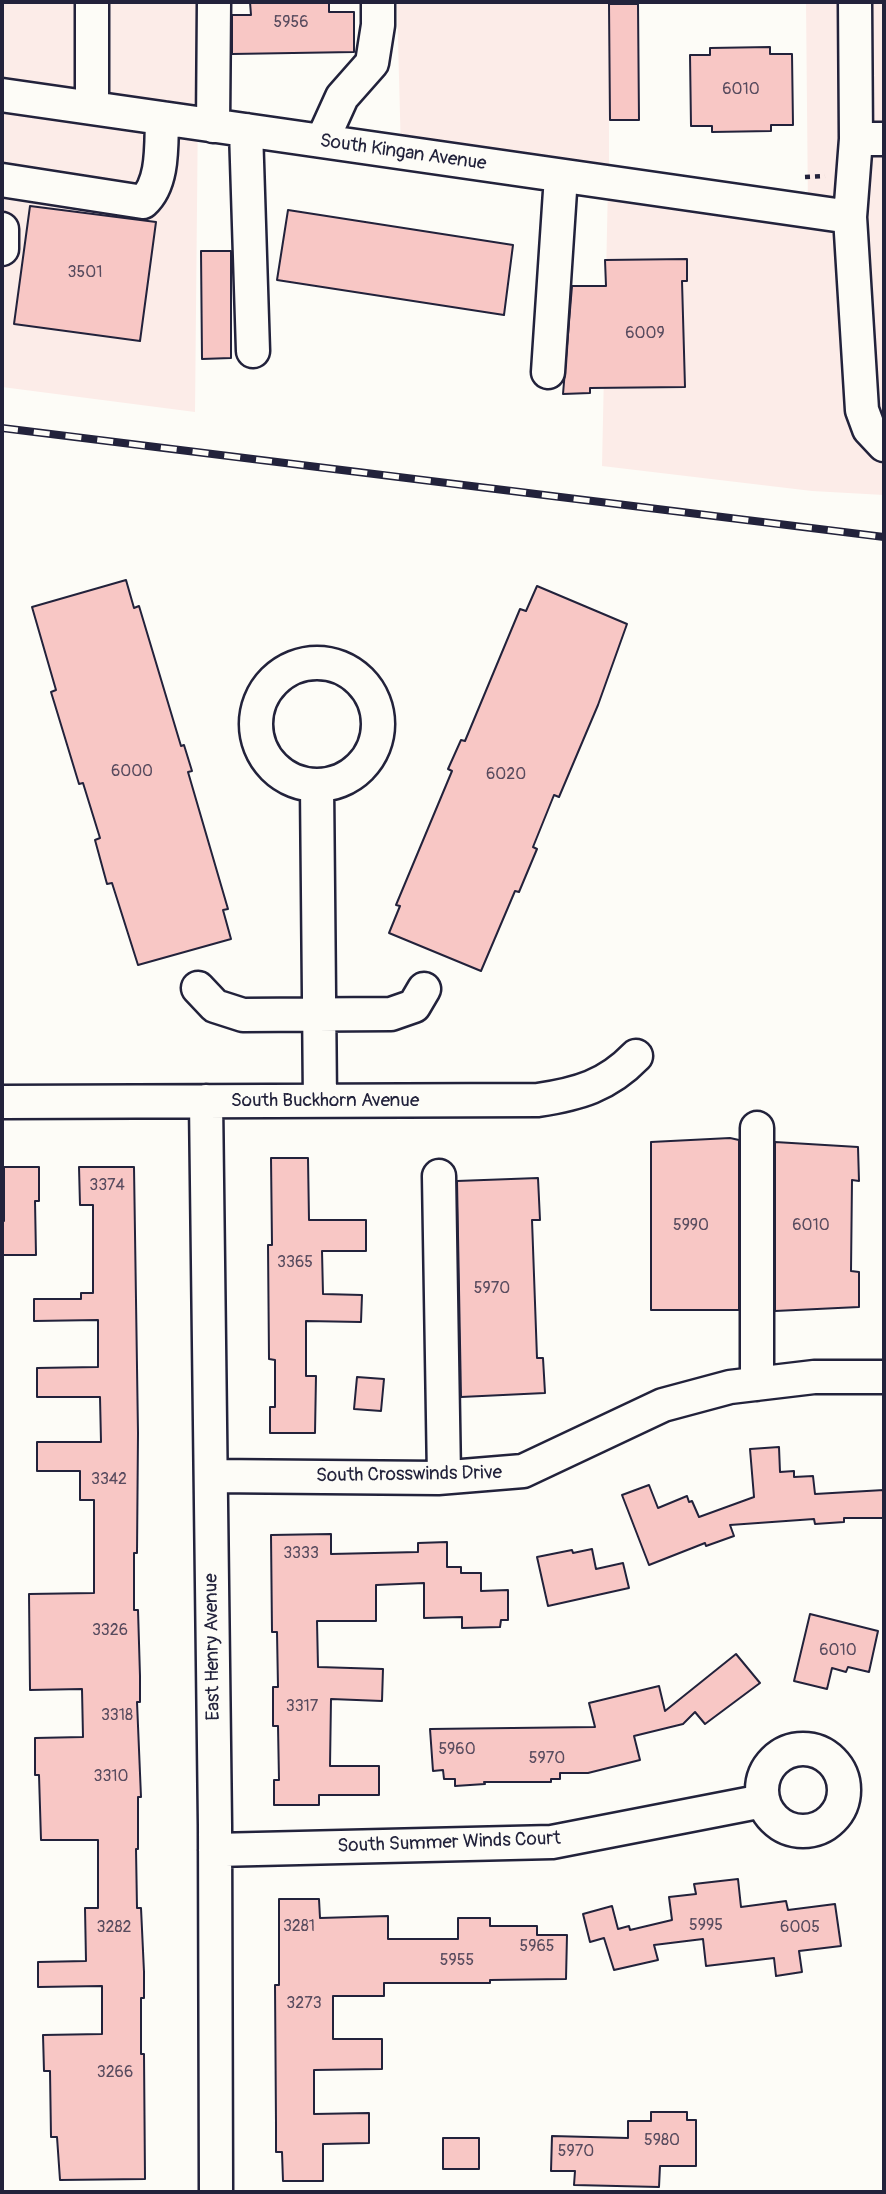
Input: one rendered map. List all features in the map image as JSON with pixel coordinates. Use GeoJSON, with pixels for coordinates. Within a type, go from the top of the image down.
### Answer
{"type":"FeatureCollection","features":[{"type":"Feature","properties":{"kind":"street"},"geometry":{"type":"LineString","coordinates":[[92,2],[92,108]]}},
{"type":"Feature","properties":{"kind":"street"},"geometry":{"type":"LineString","coordinates":[[213,125],[214,2]]}},
{"type":"Feature","properties":{"kind":"street"},"geometry":{"type":"LineString","coordinates":[[322,141],[342,97],[372,63],[378,25],[378,2]]}},
{"type":"Feature","properties":{"kind":"street"},"geometry":{"type":"LineString","coordinates":[[855,2],[870,139],[850,217],[862,410],[869,429],[884,446]]}},
{"type":"Feature","properties":{"kind":"street","name":"South Kingan Avenue"},"geometry":{"type":"LineString","coordinates":[[2,95],[850,217]]}},
{"type":"Feature","properties":{"kind":"street"},"geometry":{"type":"LineString","coordinates":[[2,180],[143,202],[153,194],[156,181],[162,118]]}},
{"type":"Feature","properties":{"kind":"street"},"geometry":{"type":"LineString","coordinates":[[246,130],[253,351]]}},
{"type":"Feature","properties":{"kind":"street"},"geometry":{"type":"LineString","coordinates":[[548,372],[561,176]]}},
{"type":"Feature","properties":{"kind":"street"},"geometry":{"type":"LineString","coordinates":[[2,229],[2,249]]}},
{"type":"Feature","properties":{"kind":"street"},"geometry":{"type":"LineString","coordinates":[[317,786],[320,1101]]}},
{"type":"Feature","properties":{"kind":"street"},"geometry":{"type":"LineString","coordinates":[[198,988],[215,1006],[243,1015],[391,1014],[414,1006],[424,989]]}},
{"type":"Feature","properties":{"kind":"street","name":"South Buckhorn Avenue"},"geometry":{"type":"LineString","coordinates":[[2,1102],[538,1100],[575,1095],[620,1072],[636,1056]]}},
{"type":"Feature","properties":{"kind":"street","name":"East Henry Avenue"},"geometry":{"type":"LineString","coordinates":[[206,1101],[215,1850],[216,2192]]}},
{"type":"Feature","properties":{"kind":"street"},"geometry":{"type":"LineString","coordinates":[[757,1128],[757,1384]]}},
{"type":"Feature","properties":{"kind":"street"},"geometry":{"type":"LineString","coordinates":[[439,1176],[444,1477]]}},
{"type":"Feature","properties":{"kind":"street","name":"South Crosswinds Drive"},"geometry":{"type":"LineString","coordinates":[[211,1476],[444,1477],[523,1471],[663,1405],[730,1387],[814,1377],[884,1377]]}},
{"type":"Feature","properties":{"kind":"street","name":"South Summer Winds Court"},"geometry":{"type":"LineString","coordinates":[[215,1850],[552,1842],[763,1801]]}},
{"type":"Feature","properties":{"kind":"shaded area"},"geometry":{"type":"Polygon","coordinates":[[[2,2],[199,2],[195,412],[2,387],[2,2]]]}},
{"type":"Feature","properties":{"kind":"shaded area"},"geometry":{"type":"Polygon","coordinates":[[[397,2],[609,2],[609,182],[808,211],[806,2],[884,2],[884,495],[812,491],[602,466],[608,183],[401,153],[397,2]]]}},
{"type":"Feature","properties":{"kind":"building"},"geometry":{"type":"Polygon","coordinates":[[[250,2],[329,2],[329,12],[354,12],[354,52],[232,54],[232,15],[251,15],[250,2]]]}},
{"type":"Feature","properties":{"kind":"building"},"geometry":{"type":"Polygon","coordinates":[[[609,4],[638,4],[639,120],[610,120],[609,4]]]}},
{"type":"Feature","properties":{"kind":"building"},"geometry":{"type":"Polygon","coordinates":[[[770,47],[770,54],[792,54],[793,125],[771,125],[771,131],[712,132],[712,126],[691,126],[690,55],[710,55],[710,48],[770,47]]]}},
{"type":"Feature","properties":{"kind":"building"},"geometry":{"type":"Polygon","coordinates":[[[30,206],[156,222],[140,341],[14,324],[30,206]]]}},
{"type":"Feature","properties":{"kind":"building"},"geometry":{"type":"Polygon","coordinates":[[[288,210],[513,245],[504,315],[277,280],[288,210]]]}},
{"type":"Feature","properties":{"kind":"building"},"geometry":{"type":"Polygon","coordinates":[[[201,251],[231,251],[231,358],[202,359],[201,251]]]}},
{"type":"Feature","properties":{"kind":"building"},"geometry":{"type":"Polygon","coordinates":[[[687,259],[687,281],[682,281],[685,387],[590,388],[590,393],[563,394],[572,286],[606,286],[605,260],[687,259]]]}},
{"type":"Feature","properties":{"kind":"building"},"geometry":{"type":"Polygon","coordinates":[[[126,580],[134,608],[139,606],[181,746],[184,745],[192,771],[188,772],[228,909],[223,910],[231,939],[138,965],[112,883],[107,884],[95,840],[100,838],[83,783],[79,784],[51,692],[56,690],[32,607],[126,580]]]}},
{"type":"Feature","properties":{"kind":"building"},"geometry":{"type":"Polygon","coordinates":[[[537,586],[627,624],[598,705],[559,797],[554,795],[533,847],[537,849],[519,892],[515,891],[481,971],[389,933],[400,906],[396,905],[452,771],[448,769],[461,740],[465,741],[520,609],[526,611],[537,586]]]}},
{"type":"Feature","properties":{"kind":"building"},"geometry":{"type":"Polygon","coordinates":[[[730,1138],[739,1140],[739,1310],[651,1310],[651,1142],[730,1138]]]}},
{"type":"Feature","properties":{"kind":"building"},"geometry":{"type":"Polygon","coordinates":[[[775,1142],[858,1147],[859,1181],[852,1180],[851,1271],[859,1272],[859,1307],[775,1311],[775,1142]]]}},
{"type":"Feature","properties":{"kind":"building"},"geometry":{"type":"Polygon","coordinates":[[[271,1158],[308,1158],[309,1220],[366,1220],[366,1251],[322,1251],[323,1294],[362,1295],[361,1322],[306,1321],[306,1376],[316,1376],[315,1433],[270,1433],[270,1407],[275,1407],[275,1360],[269,1359],[268,1245],[272,1245],[271,1158]]]}},
{"type":"Feature","properties":{"kind":"building"},"geometry":{"type":"Polygon","coordinates":[[[4,1167],[39,1167],[39,1201],[35,1201],[36,1255],[2,1255],[4,1167]]]}},
{"type":"Feature","properties":{"kind":"building"},"geometry":{"type":"Polygon","coordinates":[[[79,1167],[134,1167],[138,1433],[134,1610],[138,1610],[140,1702],[137,1702],[141,1797],[138,1797],[136,1849],[137,1908],[141,1908],[144,1972],[141,2054],[144,2054],[145,2179],[60,2180],[57,2137],[51,2137],[50,2071],[44,2071],[43,2035],[102,2034],[102,1986],[38,1987],[38,1962],[86,1961],[85,1908],[98,1908],[98,1840],[41,1840],[39,1775],[35,1775],[35,1738],[83,1737],[82,1689],[30,1690],[29,1594],[94,1593],[94,1500],[80,1500],[80,1471],[37,1471],[37,1442],[101,1442],[100,1397],[37,1397],[37,1368],[98,1367],[98,1320],[34,1321],[34,1299],[81,1299],[81,1293],[93,1293],[93,1205],[80,1205],[79,1167]]]}},
{"type":"Feature","properties":{"kind":"building"},"geometry":{"type":"Polygon","coordinates":[[[538,1178],[540,1220],[532,1220],[537,1358],[543,1358],[545,1393],[461,1397],[457,1181],[538,1178]]]}},
{"type":"Feature","properties":{"kind":"building"},"geometry":{"type":"Polygon","coordinates":[[[357,1377],[384,1379],[381,1411],[354,1409],[357,1377]]]}},
{"type":"Feature","properties":{"kind":"building"},"geometry":{"type":"Polygon","coordinates":[[[779,1447],[780,1472],[794,1471],[794,1477],[813,1476],[815,1494],[884,1490],[884,1518],[844,1518],[844,1522],[815,1524],[814,1519],[730,1525],[734,1536],[706,1546],[705,1543],[649,1565],[622,1495],[649,1485],[658,1508],[687,1496],[699,1517],[754,1497],[750,1449],[779,1447]]]}},
{"type":"Feature","properties":{"kind":"building"},"geometry":{"type":"Polygon","coordinates":[[[331,1534],[331,1554],[418,1552],[418,1543],[447,1542],[447,1567],[461,1567],[461,1573],[481,1573],[481,1591],[508,1590],[508,1620],[501,1620],[500,1627],[462,1628],[462,1617],[424,1618],[424,1583],[376,1585],[376,1621],[317,1621],[318,1667],[383,1669],[382,1701],[331,1699],[330,1766],[379,1766],[379,1795],[319,1795],[319,1805],[274,1805],[274,1780],[279,1780],[278,1726],[273,1726],[273,1687],[278,1687],[277,1632],[272,1632],[271,1535],[331,1534]]]}},
{"type":"Feature","properties":{"kind":"building"},"geometry":{"type":"Polygon","coordinates":[[[592,1549],[596,1569],[623,1563],[629,1588],[548,1606],[537,1557],[592,1549]]]}},
{"type":"Feature","properties":{"kind":"building"},"geometry":{"type":"Polygon","coordinates":[[[810,1614],[878,1631],[869,1672],[848,1667],[846,1672],[832,1668],[827,1689],[794,1681],[810,1614]]]}},
{"type":"Feature","properties":{"kind":"building"},"geometry":{"type":"Polygon","coordinates":[[[736,1654],[760,1683],[705,1724],[695,1712],[683,1724],[634,1736],[640,1760],[588,1773],[560,1773],[560,1779],[551,1779],[551,1782],[484,1782],[485,1784],[455,1786],[455,1779],[444,1779],[443,1770],[433,1771],[430,1729],[595,1727],[589,1703],[659,1686],[665,1711],[736,1654]]]}},
{"type":"Feature","properties":{"kind":"building"},"geometry":{"type":"Polygon","coordinates":[[[738,1879],[741,1907],[786,1901],[788,1910],[835,1904],[841,1946],[799,1951],[802,1972],[776,1976],[774,1958],[706,1966],[703,1939],[654,1945],[658,1960],[614,1970],[604,1938],[590,1942],[583,1914],[612,1906],[618,1929],[629,1926],[630,1930],[672,1920],[669,1897],[696,1894],[694,1884],[738,1879]]]}},
{"type":"Feature","properties":{"kind":"building"},"geometry":{"type":"Polygon","coordinates":[[[279,1899],[319,1899],[320,1918],[388,1916],[388,1939],[458,1939],[458,1918],[490,1918],[490,1926],[537,1926],[537,1935],[567,1935],[566,1979],[490,1980],[490,1983],[384,1983],[384,1996],[333,1996],[333,2039],[382,2039],[382,2069],[314,2070],[314,2114],[369,2113],[369,2143],[323,2144],[323,2181],[283,2181],[282,2152],[276,2152],[275,1985],[279,1985],[279,1899]]]}},
{"type":"Feature","properties":{"kind":"building"},"geometry":{"type":"Polygon","coordinates":[[[651,2112],[687,2112],[687,2120],[696,2120],[696,2166],[660,2166],[659,2187],[574,2185],[575,2171],[551,2171],[552,2136],[628,2138],[628,2121],[651,2121],[651,2112]]]}},
{"type":"Feature","properties":{"kind":"building"},"geometry":{"type":"Polygon","coordinates":[[[443,2138],[479,2138],[479,2169],[443,2169],[443,2138]]]}},
{"type":"Feature","properties":{"kind":"railway"},"geometry":{"type":"LineString","coordinates":[[2,428],[884,537]]}}]}
